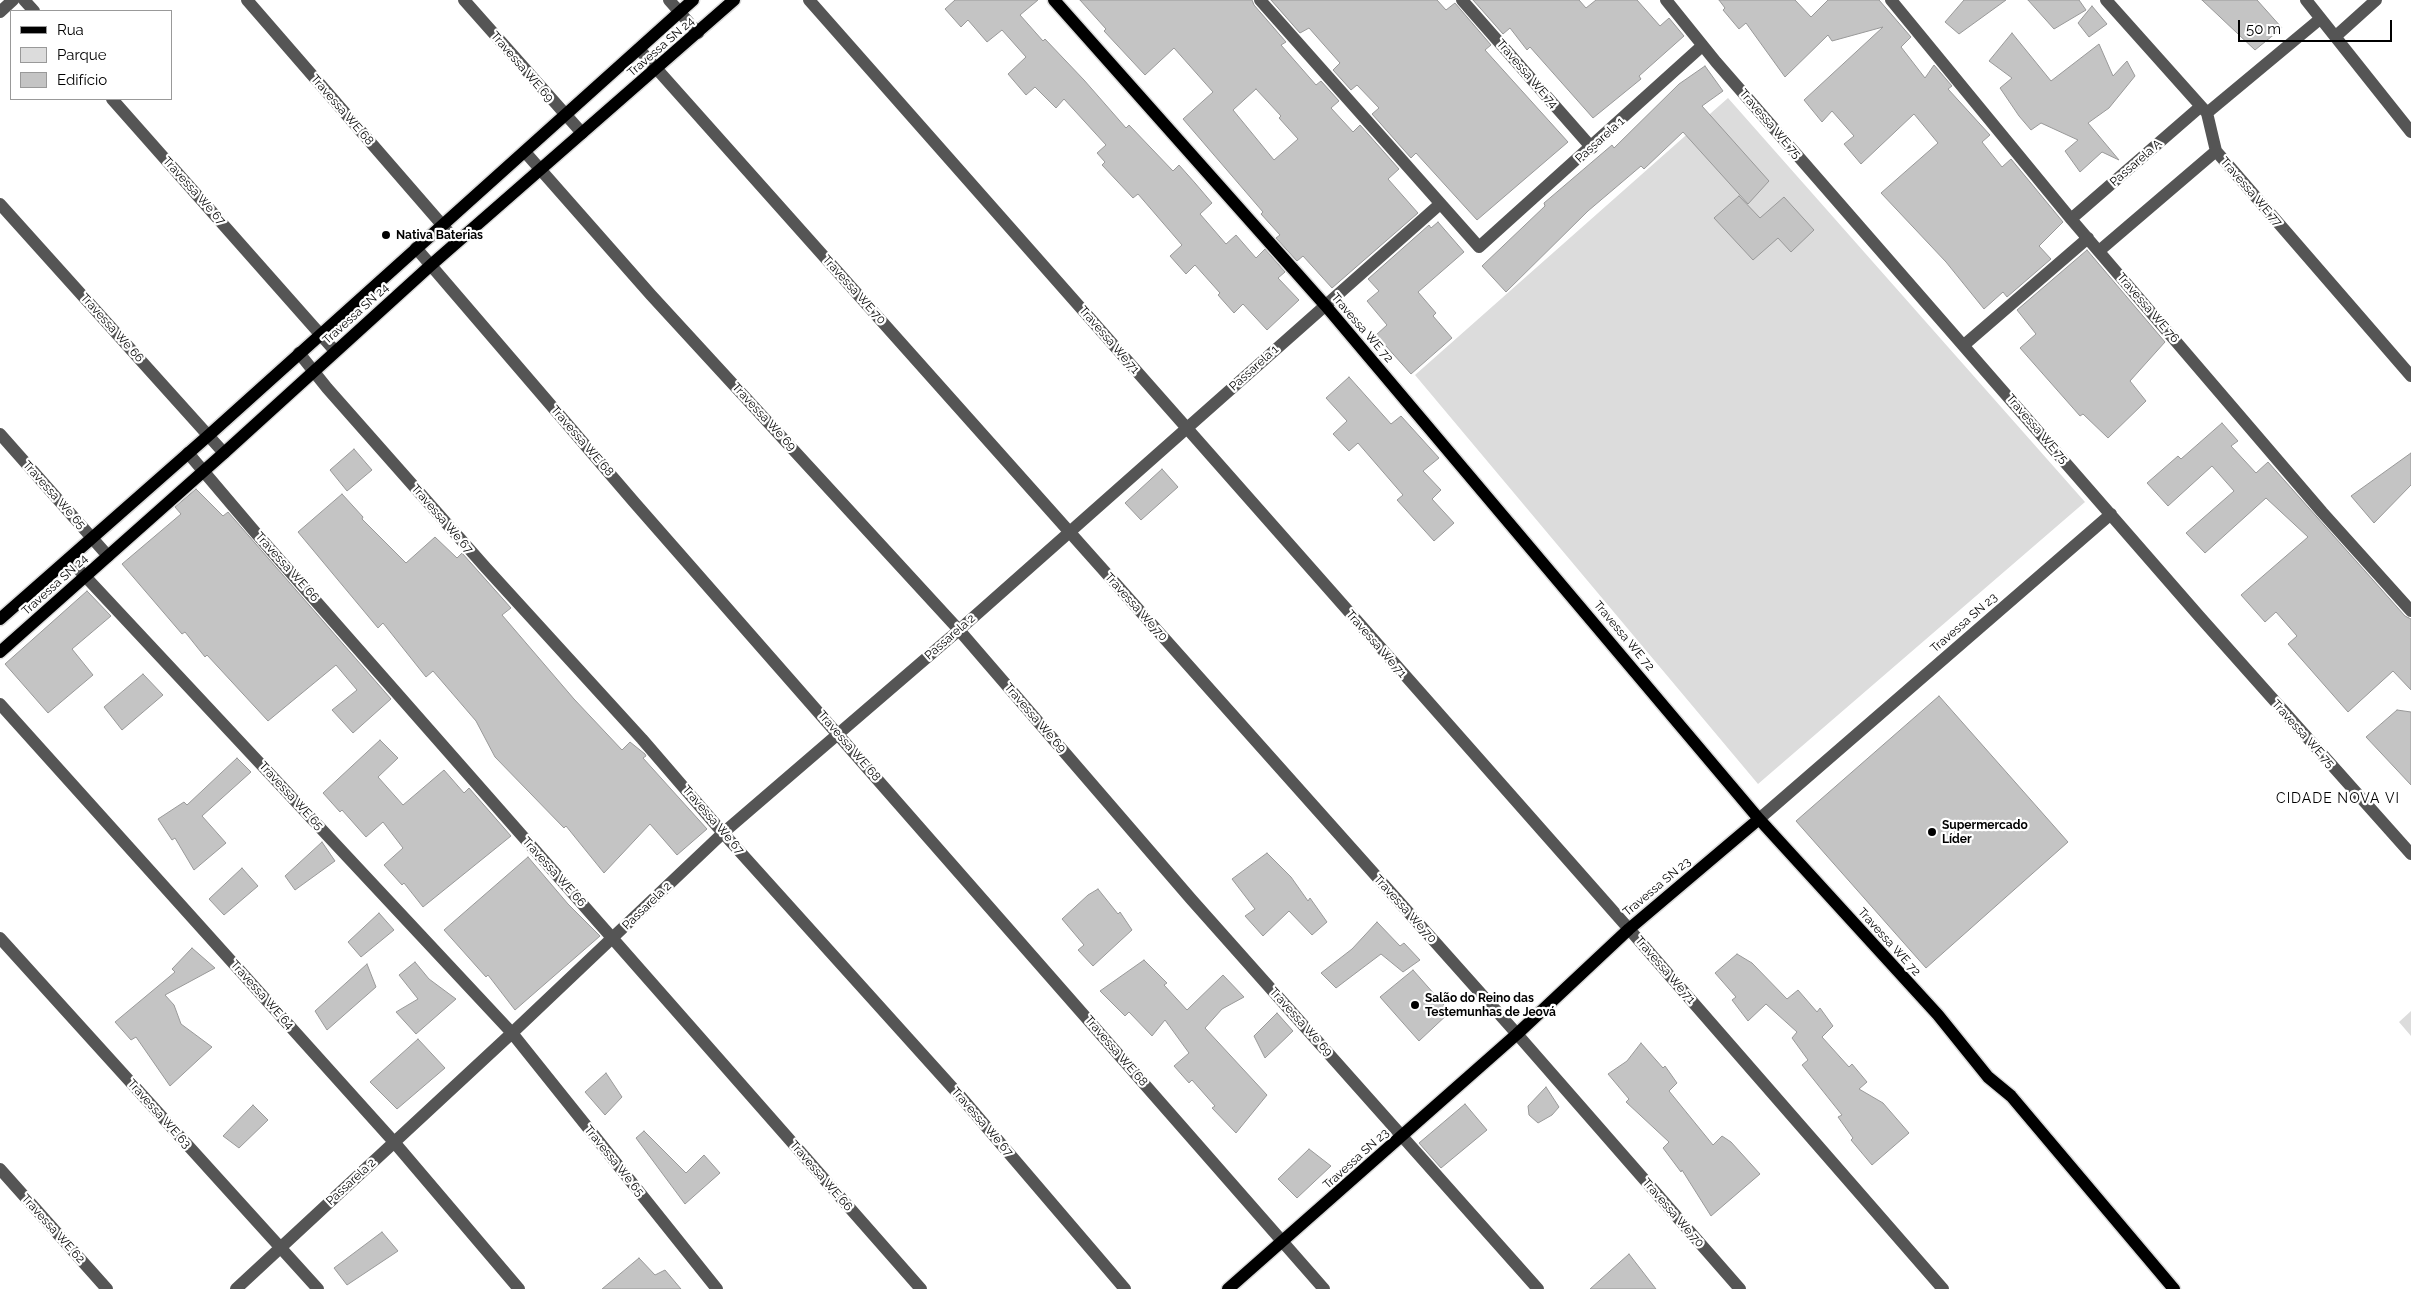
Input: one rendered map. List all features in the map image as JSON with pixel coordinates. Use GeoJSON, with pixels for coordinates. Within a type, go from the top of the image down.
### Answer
{"type":"FeatureCollection","features":[{"type":"Feature","properties":{"kind":"main road","name":"Travessa SN 24"},"geometry":{"type":"LineString","coordinates":[[0,619],[209,435],[320,333],[525,152],[693,0]]}},
{"type":"Feature","properties":{"kind":"main road","name":"Travessa SN 24"},"geometry":{"type":"LineString","coordinates":[[0,652],[204,471],[431,265],[734,0]]}},
{"type":"Feature","properties":{"kind":"main road","name":"Travessa WE 72"},"geometry":{"type":"LineString","coordinates":[[1054,0],[1325,306],[1759,819],[1938,1015],[1988,1077],[2011,1096],[2174,1289]]}},
{"type":"Feature","properties":{"kind":"main road","name":"Travessa SN 23"},"geometry":{"type":"LineString","coordinates":[[1228,1289],[1283,1243],[1517,1034],[1629,929],[1759,819]]}},
{"type":"Feature","properties":{"kind":"street"},"geometry":{"type":"LineString","coordinates":[[0,12],[13,0]]}},
{"type":"Feature","properties":{"kind":"street"},"geometry":{"type":"LineString","coordinates":[[24,0],[33,10]]}},
{"type":"Feature","properties":{"kind":"street","name":"Travessa WE 68"},"geometry":{"type":"LineString","coordinates":[[247,0],[457,242]]}},
{"type":"Feature","properties":{"kind":"street","name":"Travessa WE 69"},"geometry":{"type":"LineString","coordinates":[[464,0],[564,115],[582,133]]}},
{"type":"Feature","properties":{"kind":"street"},"geometry":{"type":"LineString","coordinates":[[668,0],[698,33]]}},
{"type":"Feature","properties":{"kind":"street","name":"Travessa We 71"},"geometry":{"type":"LineString","coordinates":[[809,0],[1629,929],[1943,1289]]}},
{"type":"Feature","properties":{"kind":"street"},"geometry":{"type":"LineString","coordinates":[[1260,0],[1440,204]]}},
{"type":"Feature","properties":{"kind":"street","name":"Travessa WE 74"},"geometry":{"type":"LineString","coordinates":[[1462,0],[1592,148]]}},
{"type":"Feature","properties":{"kind":"street","name":"Travessa WE 75"},"geometry":{"type":"LineString","coordinates":[[1666,0],[1702,46],[2411,854]]}},
{"type":"Feature","properties":{"kind":"street","name":"Travessa WE 76"},"geometry":{"type":"LineString","coordinates":[[1891,0],[2071,219],[2322,512],[2411,611]]}},
{"type":"Feature","properties":{"kind":"street","name":"Travessa WE 77"},"geometry":{"type":"LineString","coordinates":[[2106,0],[2204,110],[2216,152],[2411,376]]}},
{"type":"Feature","properties":{"kind":"street"},"geometry":{"type":"LineString","coordinates":[[2336,36],[2376,0]]}},
{"type":"Feature","properties":{"kind":"street"},"geometry":{"type":"LineString","coordinates":[[2316,7],[2336,36],[2411,132]]}},
{"type":"Feature","properties":{"kind":"street","name":"Passarela A"},"geometry":{"type":"LineString","coordinates":[[2071,219],[2204,110],[2316,7]]}},
{"type":"Feature","properties":{"kind":"street","name":"Passarela 1"},"geometry":{"type":"LineString","coordinates":[[1068,532],[1440,204],[1479,248],[1592,148],[1702,46]]}},
{"type":"Feature","properties":{"kind":"street","name":"Travessa WE 70"},"geometry":{"type":"LineString","coordinates":[[639,49],[1068,532]]}},
{"type":"Feature","properties":{"kind":"street","name":"Travessa We 67"},"geometry":{"type":"LineString","coordinates":[[113,100],[335,351]]}},
{"type":"Feature","properties":{"kind":"street","name":"Travessa We 69"},"geometry":{"type":"LineString","coordinates":[[525,152],[651,294],[959,630],[1190,899],[1538,1289]]}},
{"type":"Feature","properties":{"kind":"street"},"geometry":{"type":"LineString","coordinates":[[2099,251],[2216,152]]}},
{"type":"Feature","properties":{"kind":"street","name":"Travessa We 66"},"geometry":{"type":"LineString","coordinates":[[0,204],[224,453]]}},
{"type":"Feature","properties":{"kind":"street"},"geometry":{"type":"LineString","coordinates":[[1964,345],[2088,238]]}},
{"type":"Feature","properties":{"kind":"street","name":"Travessa WE 68"},"geometry":{"type":"LineString","coordinates":[[416,248],[634,502],[1283,1243]]}},
{"type":"Feature","properties":{"kind":"street","name":"Travessa We 67"},"geometry":{"type":"LineString","coordinates":[[299,352],[480,561],[642,739],[723,833],[960,1096],[1126,1289]]}},
{"type":"Feature","properties":{"kind":"street","name":"Travessa We 65"},"geometry":{"type":"LineString","coordinates":[[0,434],[108,556]]}},
{"type":"Feature","properties":{"kind":"street","name":"Travessa WE 66"},"geometry":{"type":"LineString","coordinates":[[188,453],[255,532],[921,1289]]}},
{"type":"Feature","properties":{"kind":"street","name":"Travessa SN 23"},"geometry":{"type":"LineString","coordinates":[[1759,819],[2111,514]]}},
{"type":"Feature","properties":{"kind":"street","name":"Passarela 2"},"geometry":{"type":"LineString","coordinates":[[236,1289],[512,1034],[723,833],[959,630],[1068,532]]}},
{"type":"Feature","properties":{"kind":"street","name":"Travessa We 70"},"geometry":{"type":"LineString","coordinates":[[1068,532],[1517,1034],[1740,1289]]}},
{"type":"Feature","properties":{"kind":"street","name":"Travessa WE 65"},"geometry":{"type":"LineString","coordinates":[[70,559],[512,1034]]}},
{"type":"Feature","properties":{"kind":"street","name":"Travessa WE 64"},"geometry":{"type":"LineString","coordinates":[[0,704],[394,1142],[519,1289]]}},
{"type":"Feature","properties":{"kind":"street","name":"Travessa WE 63"},"geometry":{"type":"LineString","coordinates":[[0,938],[318,1289]]}},
{"type":"Feature","properties":{"kind":"street","name":"Travessa We 65"},"geometry":{"type":"LineString","coordinates":[[512,1034],[717,1289]]}},
{"type":"Feature","properties":{"kind":"street","name":"Travessa WE 62"},"geometry":{"type":"LineString","coordinates":[[0,1169],[107,1289]]}},
{"type":"Feature","properties":{"kind":"street"},"geometry":{"type":"LineString","coordinates":[[1283,1243],[1324,1289]]}},
{"type":"Feature","properties":{"kind":"green space"},"geometry":{"type":"Polygon","coordinates":[[[1728,98],[2085,502],[1758,784],[1415,375],[1728,98]]]}},
{"type":"Feature","properties":{"kind":"green space"},"geometry":{"type":"Polygon","coordinates":[[[2411,1011],[2411,1036],[2399,1022],[2411,1011]]]}},
{"type":"Feature","properties":{"kind":"building"},"geometry":{"type":"Polygon","coordinates":[[[955,0],[1038,0],[1020,15],[1043,41],[1045,39],[1084,80],[1126,128],[1129,125],[1173,171],[1179,165],[1212,203],[1200,214],[1226,244],[1236,235],[1256,258],[1265,249],[1285,272],[1278,278],[1299,300],[1267,330],[1243,304],[1234,313],[1218,295],[1220,293],[1195,265],[1186,274],[1170,256],[1182,245],[1138,194],[1133,198],[1102,165],[1105,162],[1097,153],[1106,145],[1064,99],[1056,108],[1035,87],[1026,95],[1008,74],[1026,57],[1002,30],[987,42],[968,20],[961,27],[945,9],[955,0]]]}},
{"type":"Feature","properties":{"kind":"building"},"geometry":{"type":"Polygon","coordinates":[[[1080,0],[1252,0],[1254,5],[1286,42],[1281,45],[1316,85],[1321,81],[1339,101],[1331,108],[1353,132],[1360,125],[1399,169],[1388,179],[1418,213],[1332,288],[1303,256],[1297,261],[1276,238],[1280,235],[1261,214],[1263,212],[1183,119],[1213,92],[1174,48],[1145,75],[1104,31],[1106,29],[1080,0]],[[1256,89],[1233,110],[1274,160],[1298,139],[1279,118],[1281,116],[1256,89]]]}},
{"type":"Feature","properties":{"kind":"building"},"geometry":{"type":"Polygon","coordinates":[[[1271,0],[1437,0],[1446,10],[1455,3],[1491,45],[1485,50],[1568,142],[1477,220],[1416,153],[1411,158],[1372,114],[1379,108],[1357,85],[1351,90],[1333,70],[1340,63],[1309,28],[1300,33],[1271,0]]]}},
{"type":"Feature","properties":{"kind":"building"},"geometry":{"type":"Polygon","coordinates":[[[1473,0],[1579,0],[1586,8],[1596,0],[1637,0],[1660,26],[1669,18],[1684,36],[1639,76],[1641,79],[1593,118],[1530,47],[1527,50],[1510,28],[1503,34],[1473,0]]]}},
{"type":"Feature","properties":{"kind":"building"},"geometry":{"type":"Polygon","coordinates":[[[1719,0],[1795,0],[1811,17],[1828,0],[1879,0],[1911,37],[1901,47],[1925,78],[1934,65],[1952,86],[1948,89],[1990,135],[1982,142],[2002,167],[2011,159],[2063,222],[2039,246],[2051,259],[2007,297],[2003,292],[1984,309],[1946,262],[1881,193],[1938,143],[1914,114],[1861,164],[1844,144],[1854,136],[1832,111],[1822,122],[1804,100],[1883,27],[1832,41],[1828,35],[1785,77],[1746,23],[1739,29],[1723,10],[1725,8],[1719,0]]]}},
{"type":"Feature","properties":{"kind":"building"},"geometry":{"type":"Polygon","coordinates":[[[1964,0],[2006,0],[1959,34],[1945,22],[1964,0]]]}},
{"type":"Feature","properties":{"kind":"building"},"geometry":{"type":"Polygon","coordinates":[[[2028,0],[2079,0],[2086,10],[2054,29],[2028,0]]]}},
{"type":"Feature","properties":{"kind":"building"},"geometry":{"type":"Polygon","coordinates":[[[2202,0],[2257,0],[2282,28],[2255,50],[2202,0]]]}},
{"type":"Feature","properties":{"kind":"building"},"geometry":{"type":"Polygon","coordinates":[[[2092,6],[2107,24],[2089,37],[2078,23],[2092,6]]]}},
{"type":"Feature","properties":{"kind":"building"},"geometry":{"type":"Polygon","coordinates":[[[2012,33],[2051,81],[2099,44],[2113,76],[2127,61],[2135,76],[2109,108],[2088,123],[2119,160],[2102,152],[2080,172],[2065,151],[2078,140],[2041,123],[2031,130],[2019,116],[2000,88],[2012,78],[1989,61],[2012,33]]]}},
{"type":"Feature","properties":{"kind":"building"},"geometry":{"type":"Polygon","coordinates":[[[1705,66],[1723,91],[1702,106],[1769,181],[1748,204],[1683,132],[1644,169],[1641,166],[1588,211],[1506,292],[1482,266],[1545,206],[1544,203],[1612,145],[1614,148],[1679,84],[1705,66]]]}},
{"type":"Feature","properties":{"kind":"building"},"geometry":{"type":"Polygon","coordinates":[[[1739,196],[1760,218],[1784,197],[1814,230],[1791,252],[1778,238],[1753,260],[1714,218],[1739,196]]]}},
{"type":"Feature","properties":{"kind":"building"},"geometry":{"type":"Polygon","coordinates":[[[1438,222],[1464,252],[1418,292],[1436,313],[1433,316],[1452,338],[1411,374],[1376,335],[1387,325],[1367,301],[1379,291],[1368,279],[1429,225],[1431,228],[1438,222]]]}},
{"type":"Feature","properties":{"kind":"building"},"geometry":{"type":"Polygon","coordinates":[[[2087,250],[2165,342],[2130,381],[2146,401],[2108,438],[2083,414],[2080,416],[2020,348],[2036,334],[2017,310],[2087,250]]]}},
{"type":"Feature","properties":{"kind":"building"},"geometry":{"type":"Polygon","coordinates":[[[1349,377],[1391,424],[1401,416],[1439,458],[1423,471],[1441,490],[1432,499],[1454,523],[1434,541],[1397,500],[1403,495],[1358,443],[1349,451],[1333,434],[1347,421],[1326,398],[1349,377]]]}},
{"type":"Feature","properties":{"kind":"building"},"geometry":{"type":"Polygon","coordinates":[[[2222,423],[2238,441],[2231,446],[2256,473],[2268,462],[2405,616],[2411,619],[2411,690],[2393,671],[2348,712],[2288,644],[2297,636],[2276,612],[2265,622],[2241,595],[2308,537],[2266,498],[2205,553],[2186,533],[2234,491],[2212,466],[2168,506],[2147,483],[2178,456],[2181,459],[2222,423]]]}},
{"type":"Feature","properties":{"kind":"building"},"geometry":{"type":"Polygon","coordinates":[[[354,449],[372,470],[347,491],[330,470],[354,449]]]}},
{"type":"Feature","properties":{"kind":"building"},"geometry":{"type":"Polygon","coordinates":[[[2411,453],[2411,485],[2374,523],[2351,496],[2411,453]]]}},
{"type":"Feature","properties":{"kind":"building"},"geometry":{"type":"Polygon","coordinates":[[[1162,469],[1178,487],[1141,520],[1125,503],[1162,469]]]}},
{"type":"Feature","properties":{"kind":"building"},"geometry":{"type":"Polygon","coordinates":[[[196,489],[223,516],[228,512],[391,699],[353,733],[332,710],[357,690],[336,665],[268,721],[207,655],[205,657],[185,632],[182,634],[122,564],[181,514],[175,507],[196,489]]]}},
{"type":"Feature","properties":{"kind":"building"},"geometry":{"type":"Polygon","coordinates":[[[342,494],[363,517],[362,519],[406,563],[435,537],[457,558],[462,553],[511,608],[502,615],[574,699],[622,750],[630,742],[645,754],[646,756],[643,758],[707,829],[677,855],[650,824],[604,873],[566,826],[564,828],[495,757],[476,721],[433,671],[426,677],[383,623],[378,628],[298,532],[342,494]]]}},
{"type":"Feature","properties":{"kind":"building"},"geometry":{"type":"Polygon","coordinates":[[[87,591],[111,616],[72,649],[93,675],[48,713],[5,664],[87,591]]]}},
{"type":"Feature","properties":{"kind":"building"},"geometry":{"type":"Polygon","coordinates":[[[143,674],[163,695],[122,730],[104,707],[143,674]]]}},
{"type":"Feature","properties":{"kind":"building","name":"Supermercado Líder"},"geometry":{"type":"Polygon","coordinates":[[[1939,696],[2068,842],[1926,968],[1796,821],[1939,696]]]}},
{"type":"Feature","properties":{"kind":"building"},"geometry":{"type":"Polygon","coordinates":[[[2397,710],[2411,712],[2411,785],[2366,737],[2397,710]]]}},
{"type":"Feature","properties":{"kind":"building"},"geometry":{"type":"Polygon","coordinates":[[[380,740],[398,758],[378,777],[403,805],[444,770],[464,793],[469,788],[511,836],[423,907],[404,883],[402,885],[384,865],[403,848],[383,822],[366,837],[342,810],[340,812],[323,793],[380,740]]]}},
{"type":"Feature","properties":{"kind":"building"},"geometry":{"type":"Polygon","coordinates":[[[237,758],[251,772],[202,816],[226,843],[194,870],[175,838],[172,840],[158,819],[184,802],[187,805],[237,758]]]}},
{"type":"Feature","properties":{"kind":"building"},"geometry":{"type":"Polygon","coordinates":[[[322,842],[335,861],[295,890],[285,876],[322,842]]]}},
{"type":"Feature","properties":{"kind":"building"},"geometry":{"type":"Polygon","coordinates":[[[1267,853],[1291,877],[1308,901],[1310,898],[1327,922],[1312,935],[1289,911],[1263,936],[1245,916],[1255,909],[1232,879],[1267,853]]]}},
{"type":"Feature","properties":{"kind":"building"},"geometry":{"type":"Polygon","coordinates":[[[528,857],[568,904],[600,936],[515,1010],[488,975],[486,977],[444,930],[528,857]]]}},
{"type":"Feature","properties":{"kind":"building"},"geometry":{"type":"Polygon","coordinates":[[[242,868],[258,886],[224,915],[209,899],[242,868]]]}},
{"type":"Feature","properties":{"kind":"building"},"geometry":{"type":"Polygon","coordinates":[[[1098,889],[1118,914],[1120,912],[1132,930],[1093,966],[1078,950],[1084,945],[1062,919],[1088,895],[1098,889]]]}},
{"type":"Feature","properties":{"kind":"building"},"geometry":{"type":"Polygon","coordinates":[[[379,913],[394,930],[361,957],[348,942],[379,913]]]}},
{"type":"Feature","properties":{"kind":"building"},"geometry":{"type":"Polygon","coordinates":[[[1377,922],[1400,946],[1404,943],[1420,960],[1403,972],[1381,954],[1336,988],[1321,973],[1352,949],[1377,922]]]}},
{"type":"Feature","properties":{"kind":"building"},"geometry":{"type":"Polygon","coordinates":[[[192,948],[215,968],[165,995],[174,1005],[181,1024],[212,1047],[170,1086],[136,1037],[131,1040],[115,1022],[175,972],[172,969],[192,948]]]}},
{"type":"Feature","properties":{"kind":"building"},"geometry":{"type":"Polygon","coordinates":[[[1737,954],[1752,963],[1787,999],[1798,990],[1817,1012],[1820,1008],[1833,1026],[1822,1037],[1849,1067],[1852,1064],[1867,1082],[1859,1089],[1883,1103],[1909,1133],[1872,1165],[1851,1140],[1853,1138],[1838,1117],[1842,1115],[1802,1065],[1808,1060],[1792,1038],[1797,1032],[1766,1004],[1748,1021],[1732,1000],[1736,997],[1715,973],[1737,954]]]}},
{"type":"Feature","properties":{"kind":"building"},"geometry":{"type":"Polygon","coordinates":[[[1144,960],[1167,983],[1164,985],[1187,1010],[1223,975],[1244,997],[1222,1009],[1205,1028],[1267,1095],[1236,1133],[1212,1108],[1215,1106],[1192,1080],[1189,1083],[1174,1066],[1189,1053],[1165,1020],[1152,1036],[1129,1012],[1125,1016],[1100,991],[1144,960]]]}},
{"type":"Feature","properties":{"kind":"building"},"geometry":{"type":"Polygon","coordinates":[[[415,962],[429,979],[456,999],[416,1034],[396,1012],[418,999],[399,975],[415,962]]]}},
{"type":"Feature","properties":{"kind":"building"},"geometry":{"type":"Polygon","coordinates":[[[367,964],[376,987],[327,1030],[315,1011],[367,964]]]}},
{"type":"Feature","properties":{"kind":"building","name":"Salão do Reino das Testemunhas de Jeová"},"geometry":{"type":"Polygon","coordinates":[[[1413,970],[1450,1012],[1419,1041],[1380,997],[1413,970]]]}},
{"type":"Feature","properties":{"kind":"building"},"geometry":{"type":"Polygon","coordinates":[[[1277,1013],[1293,1031],[1265,1058],[1254,1036],[1277,1013]]]}},
{"type":"Feature","properties":{"kind":"building"},"geometry":{"type":"Polygon","coordinates":[[[418,1039],[445,1068],[397,1109],[370,1082],[418,1039]]]}},
{"type":"Feature","properties":{"kind":"building"},"geometry":{"type":"Polygon","coordinates":[[[1641,1043],[1663,1068],[1665,1066],[1677,1083],[1669,1091],[1713,1145],[1722,1136],[1731,1142],[1760,1174],[1711,1216],[1682,1170],[1681,1172],[1663,1148],[1669,1142],[1626,1102],[1629,1099],[1608,1074],[1627,1061],[1641,1043]]]}},
{"type":"Feature","properties":{"kind":"building"},"geometry":{"type":"Polygon","coordinates":[[[606,1073],[622,1097],[605,1115],[585,1092],[606,1073]]]}},
{"type":"Feature","properties":{"kind":"building"},"geometry":{"type":"Polygon","coordinates":[[[1546,1087],[1559,1107],[1552,1115],[1538,1123],[1529,1115],[1528,1106],[1546,1087]]]}},
{"type":"Feature","properties":{"kind":"building"},"geometry":{"type":"Polygon","coordinates":[[[1465,1104],[1487,1130],[1441,1168],[1419,1143],[1465,1104]]]}},
{"type":"Feature","properties":{"kind":"building"},"geometry":{"type":"Polygon","coordinates":[[[253,1105],[268,1120],[239,1148],[223,1136],[253,1105]]]}},
{"type":"Feature","properties":{"kind":"building"},"geometry":{"type":"Polygon","coordinates":[[[644,1131],[686,1173],[704,1155],[720,1173],[685,1204],[636,1138],[644,1131]]]}},
{"type":"Feature","properties":{"kind":"building"},"geometry":{"type":"Polygon","coordinates":[[[1309,1149],[1331,1166],[1297,1198],[1278,1179],[1309,1149]]]}},
{"type":"Feature","properties":{"kind":"building"},"geometry":{"type":"Polygon","coordinates":[[[382,1232],[398,1251],[347,1285],[334,1268],[382,1232]]]}},
{"type":"Feature","properties":{"kind":"building"},"geometry":{"type":"Polygon","coordinates":[[[1629,1254],[1656,1289],[1590,1289],[1629,1254]]]}},
{"type":"Feature","properties":{"kind":"building"},"geometry":{"type":"Polygon","coordinates":[[[639,1258],[655,1275],[665,1270],[681,1289],[602,1289],[639,1258]]]}},
{"type":"Feature","properties":{"kind":"place","name":"Nativa Baterias"},"geometry":{"type":"Point","coordinates":[386,235]}},
{"type":"Feature","properties":{"kind":"place","name":"Supermercado Líder"},"geometry":{"type":"Point","coordinates":[1932,832]}},
{"type":"Feature","properties":{"kind":"place","name":"Salão do Reino das Testemunhas de Jeová"},"geometry":{"type":"Point","coordinates":[1415,1005]}},
{"type":"Feature","properties":{"kind":"district","name":"CIDADE NOVA VI"},"geometry":{"type":"Point","coordinates":[2338,799]}}]}
